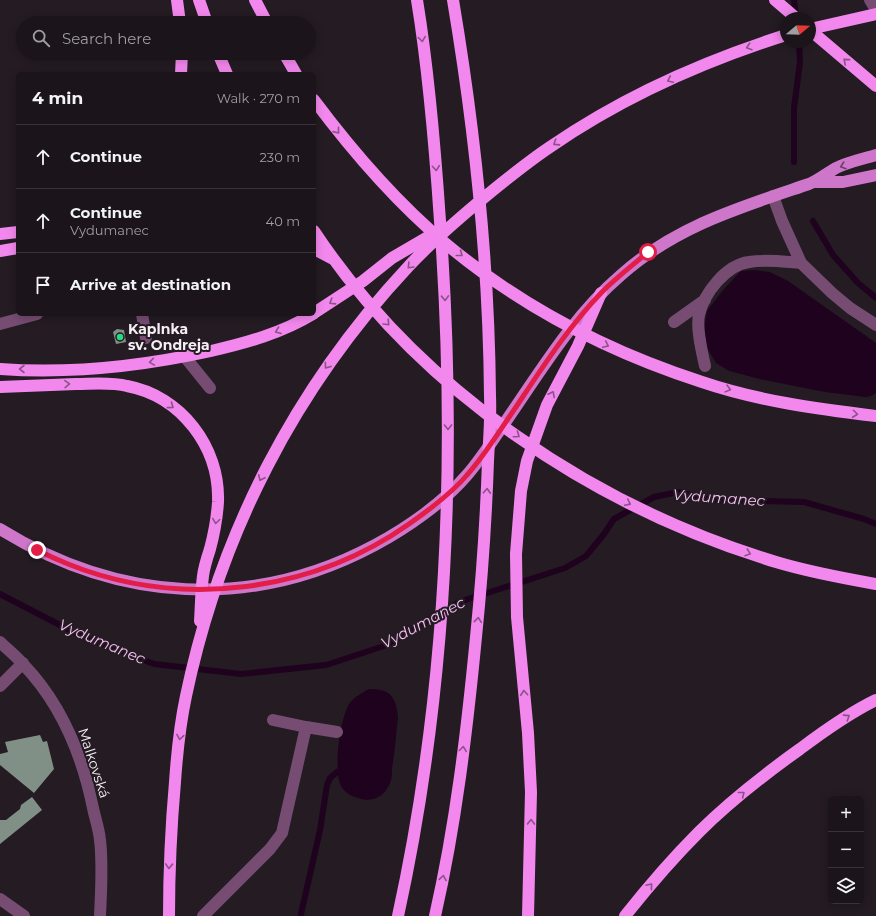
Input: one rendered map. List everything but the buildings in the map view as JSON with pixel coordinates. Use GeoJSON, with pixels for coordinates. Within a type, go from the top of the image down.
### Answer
{"type":"FeatureCollection","features":[{"type":"Feature","properties":{"kind":"highway"},"geometry":{"type":"LineString","coordinates":[[177,0],[179,16]]}},
{"type":"Feature","properties":{"kind":"highway"},"geometry":{"type":"LineString","coordinates":[[199,0],[205,16]]}},
{"type":"Feature","properties":{"kind":"highway"},"geometry":{"type":"LineString","coordinates":[[255,0],[263,16]]}},
{"type":"Feature","properties":{"kind":"highway"},"geometry":{"type":"LineString","coordinates":[[398,916],[418,810],[439,648],[448,465],[448,373],[444,275],[429,92],[417,0]]}},
{"type":"Feature","properties":{"kind":"highway"},"geometry":{"type":"LineString","coordinates":[[435,916],[457,796],[470,700],[482,578],[490,398],[488,315],[480,208],[470,111],[453,0]]}},
{"type":"Feature","properties":{"kind":"highway"},"geometry":{"type":"LineString","coordinates":[[775,0],[789,12]]}},
{"type":"Feature","properties":{"kind":"highway"},"geometry":{"type":"LineString","coordinates":[[816,28],[876,14]]}},
{"type":"Feature","properties":{"kind":"highway"},"geometry":{"type":"LineString","coordinates":[[816,34],[876,86]]}},
{"type":"Feature","properties":{"kind":"highway"},"geometry":{"type":"LineString","coordinates":[[168,916],[171,823],[177,752],[185,698],[198,642],[224,564],[247,508],[287,428],[322,373],[351,334],[409,266],[458,220],[516,171],[575,131],[645,92],[705,64],[780,37]]}},
{"type":"Feature","properties":{"kind":"highway"},"geometry":{"type":"LineString","coordinates":[[182,60],[182,72]]}},
{"type":"Feature","properties":{"kind":"highway"},"geometry":{"type":"LineString","coordinates":[[221,60],[226,72]]}},
{"type":"Feature","properties":{"kind":"highway"},"geometry":{"type":"LineString","coordinates":[[288,60],[295,72]]}},
{"type":"Feature","properties":{"kind":"highway"},"geometry":{"type":"LineString","coordinates":[[316,103],[334,127],[372,172],[409,210],[444,242],[487,275],[543,311],[605,345],[650,364],[697,380],[740,392],[822,410],[876,416]]}},
{"type":"Feature","properties":{"kind":"highway"},"geometry":{"type":"LineString","coordinates":[[316,312],[363,281],[392,258],[458,220]]}},
{"type":"Feature","properties":{"kind":"highway"},"geometry":{"type":"LineString","coordinates":[[0,234],[16,232]]}},
{"type":"Feature","properties":{"kind":"highway"},"geometry":{"type":"LineString","coordinates":[[316,234],[366,299],[391,327],[457,391],[486,414],[557,463],[610,494],[671,524],[717,542],[776,562],[830,576],[876,584]]}},
{"type":"Feature","properties":{"kind":"highway"},"geometry":{"type":"LineString","coordinates":[[0,251],[16,248]]}},
{"type":"Feature","properties":{"kind":"highway"},"geometry":{"type":"LineString","coordinates":[[316,250],[336,261]]}},
{"type":"Feature","properties":{"kind":"highway"},"geometry":{"type":"LineString","coordinates":[[528,916],[531,792],[528,733],[517,617],[516,554],[521,491],[527,460],[547,405],[578,346],[601,293]]}},
{"type":"Feature","properties":{"kind":"highway"},"geometry":{"type":"LineString","coordinates":[[0,369],[103,367],[142,364],[185,357],[244,343],[280,330],[309,316]]}},
{"type":"Feature","properties":{"kind":"highway"},"geometry":{"type":"LineString","coordinates":[[0,387],[93,384],[126,385],[155,396],[171,405],[185,416],[197,431],[206,445],[213,463],[217,478],[218,501],[216,522],[203,575],[198,642]]}},
{"type":"Feature","properties":{"kind":"highway"},"geometry":{"type":"LineString","coordinates":[[625,916],[668,865],[699,832],[738,796],[819,735],[871,702]]}},
{"type":"Feature","properties":{"kind":"main road"},"geometry":{"type":"LineString","coordinates":[[0,529],[37,550],[69,565],[132,583],[162,588],[211,589],[248,587],[287,580],[332,565],[364,551],[392,536],[442,499],[467,476],[563,339],[601,293],[621,274],[664,241],[705,221],[813,182],[837,168],[876,155]]}},
{"type":"Feature","properties":{"kind":"main road"},"geometry":{"type":"LineString","coordinates":[[813,182],[842,182],[876,175]]}},
{"type":"Feature","properties":{"kind":"street"},"geometry":{"type":"LineString","coordinates":[[870,0],[876,10]]}},
{"type":"Feature","properties":{"kind":"street"},"geometry":{"type":"LineString","coordinates":[[773,196],[782,221],[801,263],[850,308],[876,325]]}},
{"type":"Feature","properties":{"kind":"street"},"geometry":{"type":"LineString","coordinates":[[705,366],[699,337],[699,315],[710,291],[728,270],[737,265],[750,262],[801,263]]}},
{"type":"Feature","properties":{"kind":"street"},"geometry":{"type":"LineString","coordinates":[[674,322],[705,300]]}},
{"type":"Feature","properties":{"kind":"street"},"geometry":{"type":"LineString","coordinates":[[0,324],[30,316]]}},
{"type":"Feature","properties":{"kind":"street"},"geometry":{"type":"LineString","coordinates":[[142,316],[146,338]]}},
{"type":"Feature","properties":{"kind":"street"},"geometry":{"type":"LineString","coordinates":[[185,357],[210,388]]}},
{"type":"Feature","properties":{"kind":"street","name":"Malkovská"},"geometry":{"type":"LineString","coordinates":[[0,642],[23,663],[44,690],[64,720],[78,752],[90,791],[100,840],[100,916]]}},
{"type":"Feature","properties":{"kind":"street"},"geometry":{"type":"LineString","coordinates":[[0,686],[23,663]]}},
{"type":"Feature","properties":{"kind":"street"},"geometry":{"type":"LineString","coordinates":[[273,720],[337,732]]}},
{"type":"Feature","properties":{"kind":"street"},"geometry":{"type":"LineString","coordinates":[[203,916],[270,849],[282,833],[306,727]]}},
{"type":"Feature","properties":{"kind":"street"},"geometry":{"type":"LineString","coordinates":[[0,900],[24,916]]}},
{"type":"Feature","properties":{"kind":"shaded area"},"geometry":{"type":"Polygon","coordinates":[[[755,270],[770,272],[788,281],[876,343],[876,393],[871,396],[860,398],[802,390],[731,372],[716,363],[707,348],[704,330],[707,311],[724,289],[741,271],[755,270]]]}},
{"type":"Feature","properties":{"kind":"shaded area"},"geometry":{"type":"Polygon","coordinates":[[[369,689],[382,690],[391,695],[396,704],[398,717],[391,781],[386,790],[380,796],[367,800],[351,796],[343,790],[339,778],[338,746],[342,723],[348,706],[355,698],[369,689]]]}},
{"type":"Feature","properties":{"kind":"pier"},"geometry":{"type":"Polygon","coordinates":[[[722,369],[759,379],[825,392],[873,398],[859,400],[802,392],[731,374],[722,369]]]}},
{"type":"Feature","properties":{"kind":"waterway"},"geometry":{"type":"LineString","coordinates":[[794,0],[796,12]]}},
{"type":"Feature","properties":{"kind":"waterway"},"geometry":{"type":"LineString","coordinates":[[794,162],[794,108],[800,62],[799,48]]}},
{"type":"Feature","properties":{"kind":"waterway"},"geometry":{"type":"LineString","coordinates":[[813,221],[833,255],[858,283],[876,298]]}},
{"type":"Feature","properties":{"kind":"waterway","name":"Vydumanec"},"geometry":{"type":"LineString","coordinates":[[0,594],[83,637],[154,664],[241,674],[326,665],[387,645],[459,602],[565,568],[586,556],[614,519],[654,497],[678,492],[711,500],[804,502],[864,519],[876,524]]}},
{"type":"Feature","properties":{"kind":"waterway"},"geometry":{"type":"LineString","coordinates":[[301,914],[320,830],[327,785],[330,778],[337,772]]}},
{"type":"Feature","properties":{"kind":"place","name":"Kaplnka sv. Ondreja"},"geometry":{"type":"Point","coordinates":[120,337]}},
{"type":"Feature","properties":{"kind":"route"},"geometry":{"type":"LineString","coordinates":[[37,550],[69,565],[132,583],[162,588],[195,590],[248,587],[287,580],[332,565],[364,551],[392,536],[442,499],[467,476],[563,339],[601,293],[648,252]]}}]}
